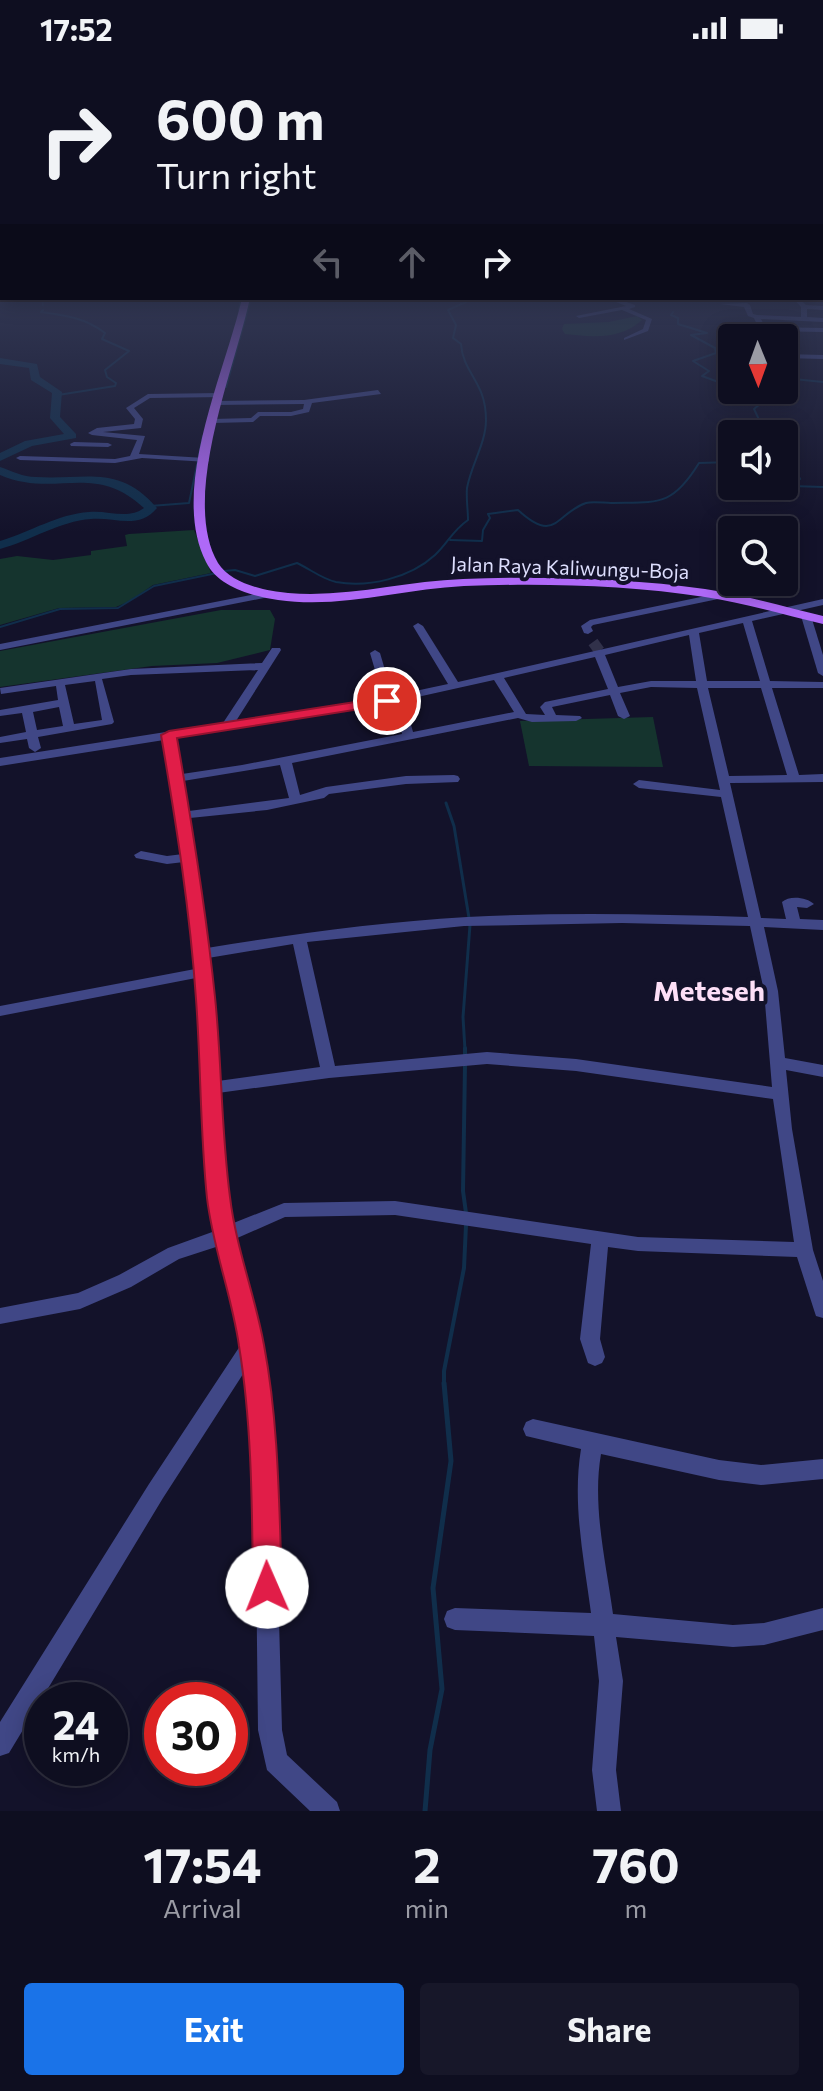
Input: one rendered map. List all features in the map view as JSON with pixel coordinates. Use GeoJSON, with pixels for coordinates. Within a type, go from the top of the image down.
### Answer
{"type":"FeatureCollection","features":[{"type":"Feature","properties":{"kind":"main road","name":"Jalan Raya Kaliwungu-Boja"},"geometry":{"type":"LineString","coordinates":[[229,368],[198,459],[198,492],[201,531],[210,559],[220,572],[243,586],[271,594],[315,599],[480,582],[652,588],[718,596]]}},
{"type":"Feature","properties":{"kind":"main road","name":"Jalan Raya Kaliwungu-Boja"},"geometry":{"type":"LineString","coordinates":[[720,596],[823,620]]}},
{"type":"Feature","properties":{"kind":"street"},"geometry":{"type":"LineString","coordinates":[[217,407],[309,401],[378,392]]}},
{"type":"Feature","properties":{"kind":"street"},"geometry":{"type":"LineString","coordinates":[[134,456],[142,438],[92,433],[138,426],[139,419],[130,408],[148,396],[217,407],[253,420],[258,414],[301,412],[306,410],[309,401]]}},
{"type":"Feature","properties":{"kind":"street"},"geometry":{"type":"LineString","coordinates":[[74,444],[140,445]]}},
{"type":"Feature","properties":{"kind":"street"},"geometry":{"type":"LineString","coordinates":[[20,458],[115,461],[134,456],[198,459]]}},
{"type":"Feature","properties":{"kind":"street"},"geometry":{"type":"LineString","coordinates":[[0,647],[271,594]]}},
{"type":"Feature","properties":{"kind":"street"},"geometry":{"type":"LineString","coordinates":[[588,631],[586,626],[590,623],[720,596]]}},
{"type":"Feature","properties":{"kind":"street"},"geometry":{"type":"LineString","coordinates":[[0,754],[35,748],[104,745],[398,698],[823,602]]}},
{"type":"Feature","properties":{"kind":"street"},"geometry":{"type":"LineString","coordinates":[[806,616],[823,673]]}},
{"type":"Feature","properties":{"kind":"street"},"geometry":{"type":"LineString","coordinates":[[747,621],[794,779]]}},
{"type":"Feature","properties":{"kind":"street"},"geometry":{"type":"LineString","coordinates":[[418,626],[455,686]]}},
{"type":"Feature","properties":{"kind":"street"},"geometry":{"type":"LineString","coordinates":[[694,633],[724,787],[771,991],[781,1094],[804,1250],[818,1278],[823,1310]]}},
{"type":"Feature","properties":{"kind":"street"},"geometry":{"type":"LineString","coordinates":[[228,725],[276,650]]}},
{"type":"Feature","properties":{"kind":"street"},"geometry":{"type":"LineString","coordinates":[[375,653],[380,670],[398,698],[409,737]]}},
{"type":"Feature","properties":{"kind":"street"},"geometry":{"type":"LineString","coordinates":[[599,654],[624,716]]}},
{"type":"Feature","properties":{"kind":"street"},"geometry":{"type":"LineString","coordinates":[[1,691],[143,670],[265,666]]}},
{"type":"Feature","properties":{"kind":"street"},"geometry":{"type":"LineString","coordinates":[[497,676],[519,714]]}},
{"type":"Feature","properties":{"kind":"street"},"geometry":{"type":"LineString","coordinates":[[0,740],[110,721],[99,682]]}},
{"type":"Feature","properties":{"kind":"street"},"geometry":{"type":"LineString","coordinates":[[552,718],[547,705],[651,684],[823,685]]}},
{"type":"Feature","properties":{"kind":"street"},"geometry":{"type":"LineString","coordinates":[[61,687],[63,703],[82,745]]}},
{"type":"Feature","properties":{"kind":"street"},"geometry":{"type":"LineString","coordinates":[[23,692],[35,748]]}},
{"type":"Feature","properties":{"kind":"street"},"geometry":{"type":"LineString","coordinates":[[0,713],[63,703]]}},
{"type":"Feature","properties":{"kind":"street"},"geometry":{"type":"LineString","coordinates":[[178,778],[519,714],[532,719],[576,718]]}},
{"type":"Feature","properties":{"kind":"street"},"geometry":{"type":"LineString","coordinates":[[169,735],[178,778],[203,972],[213,1150],[224,1233],[252,1344],[265,1473],[270,1730],[276,1761],[328,1811]]}},
{"type":"Feature","properties":{"kind":"street"},"geometry":{"type":"LineString","coordinates":[[0,762],[82,745]]}},
{"type":"Feature","properties":{"kind":"street"},"geometry":{"type":"LineString","coordinates":[[289,759],[294,796]]}},
{"type":"Feature","properties":{"kind":"street"},"geometry":{"type":"LineString","coordinates":[[639,784],[724,787],[823,778]]}},
{"type":"Feature","properties":{"kind":"street"},"geometry":{"type":"LineString","coordinates":[[183,815],[267,806],[326,791],[406,780],[454,779]]}},
{"type":"Feature","properties":{"kind":"street"},"geometry":{"type":"LineString","coordinates":[[141,855],[167,860],[189,857]]}},
{"type":"Feature","properties":{"kind":"street"},"geometry":{"type":"LineString","coordinates":[[794,924],[789,902],[807,904]]}},
{"type":"Feature","properties":{"kind":"street"},"geometry":{"type":"LineString","coordinates":[[201,954],[299,940],[501,920],[823,925]]}},
{"type":"Feature","properties":{"kind":"street"},"geometry":{"type":"LineString","coordinates":[[299,940],[329,1072]]}},
{"type":"Feature","properties":{"kind":"street"},"geometry":{"type":"LineString","coordinates":[[0,1011],[203,972]]}},
{"type":"Feature","properties":{"kind":"street"},"geometry":{"type":"LineString","coordinates":[[211,1088],[329,1072],[487,1058],[576,1065],[781,1094]]}},
{"type":"Feature","properties":{"kind":"street"},"geometry":{"type":"LineString","coordinates":[[780,1063],[823,1071]]}},
{"type":"Feature","properties":{"kind":"street"},"geometry":{"type":"LineString","coordinates":[[0,1316],[80,1301],[125,1281],[174,1253],[199,1246],[284,1210],[395,1208],[600,1240],[705,1249],[804,1250]]}},
{"type":"Feature","properties":{"kind":"street"},"geometry":{"type":"LineString","coordinates":[[595,1357],[590,1339],[600,1240]]}},
{"type":"Feature","properties":{"kind":"street"},"geometry":{"type":"LineString","coordinates":[[0,1744],[156,1491],[252,1344]]}},
{"type":"Feature","properties":{"kind":"street"},"geometry":{"type":"LineString","coordinates":[[533,1429],[719,1470],[761,1475],[823,1469]]}},
{"type":"Feature","properties":{"kind":"street"},"geometry":{"type":"LineString","coordinates":[[592,1443],[587,1474],[589,1519],[611,1681],[604,1770],[609,1811]]}},
{"type":"Feature","properties":{"kind":"street"},"geometry":{"type":"LineString","coordinates":[[455,1619],[647,1627],[733,1636],[764,1634],[823,1619]]}},
{"type":"Feature","properties":{"kind":"green space"},"geometry":{"type":"Polygon","coordinates":[[[194,530],[211,573],[153,585],[116,607],[59,608],[0,625],[0,559],[17,556],[53,560],[91,555],[91,551],[127,546],[125,535],[129,534],[194,530]]]}},
{"type":"Feature","properties":{"kind":"green space"},"geometry":{"type":"Polygon","coordinates":[[[221,610],[270,610],[275,619],[270,650],[217,663],[152,666],[0,687],[0,651],[221,610]]]}},
{"type":"Feature","properties":{"kind":"green space"},"geometry":{"type":"Polygon","coordinates":[[[653,717],[663,767],[529,766],[520,721],[653,717]]]}},
{"type":"Feature","properties":{"kind":"waterway"},"geometry":{"type":"LineString","coordinates":[[0,458],[29,443],[72,436],[55,418],[57,392],[35,378],[34,368]]}},
{"type":"Feature","properties":{"kind":"waterway"},"geometry":{"type":"LineString","coordinates":[[58,395],[115,386],[116,383],[107,377],[105,370],[108,368]]}},
{"type":"Feature","properties":{"kind":"waterway"},"geometry":{"type":"LineString","coordinates":[[226,387],[231,368]]}},
{"type":"Feature","properties":{"kind":"waterway"},"geometry":{"type":"LineString","coordinates":[[224,571],[235,570],[255,576],[297,563],[336,582],[361,584],[401,575],[435,555],[468,520],[467,488],[484,437],[485,407],[469,368]]}},
{"type":"Feature","properties":{"kind":"waterway"},"geometry":{"type":"LineString","coordinates":[[704,368],[709,371],[702,376],[718,382]]}},
{"type":"Feature","properties":{"kind":"waterway"},"geometry":{"type":"LineString","coordinates":[[798,379],[823,382]]}},
{"type":"Feature","properties":{"kind":"waterway"},"geometry":{"type":"LineString","coordinates":[[759,420],[754,409],[760,404]]}},
{"type":"Feature","properties":{"kind":"waterway"},"geometry":{"type":"LineString","coordinates":[[150,506],[189,503],[203,436]]}},
{"type":"Feature","properties":{"kind":"waterway"},"geometry":{"type":"LineString","coordinates":[[450,540],[482,541],[483,530],[490,518],[488,514],[518,510],[540,525],[548,526],[586,503],[652,502],[672,495],[699,463],[718,462]]}},
{"type":"Feature","properties":{"kind":"waterway"},"geometry":{"type":"LineString","coordinates":[[0,471],[19,479],[37,481],[94,478],[113,482],[132,491],[151,508],[139,517],[79,517],[0,545]]}},
{"type":"Feature","properties":{"kind":"waterway"},"geometry":{"type":"LineString","coordinates":[[798,475],[798,481]]}},
{"type":"Feature","properties":{"kind":"waterway"},"geometry":{"type":"LineString","coordinates":[[798,486],[823,487]]}},
{"type":"Feature","properties":{"kind":"waterway"},"geometry":{"type":"LineString","coordinates":[[0,627],[60,609],[118,608],[154,586],[217,573]]}},
{"type":"Feature","properties":{"kind":"waterway"},"geometry":{"type":"LineString","coordinates":[[446,803],[454,826],[469,918]]}},
{"type":"Feature","properties":{"kind":"waterway"},"geometry":{"type":"LineString","coordinates":[[465,1050],[463,1017],[470,925]]}},
{"type":"Feature","properties":{"kind":"waterway"},"geometry":{"type":"LineString","coordinates":[[465,1050],[465,1057]]}},
{"type":"Feature","properties":{"kind":"waterway"},"geometry":{"type":"LineString","coordinates":[[465,1065],[463,1191],[466,1213]]}},
{"type":"Feature","properties":{"kind":"waterway"},"geometry":{"type":"LineString","coordinates":[[444,1383],[464,1268],[466,1225]]}},
{"type":"Feature","properties":{"kind":"waterway"},"geometry":{"type":"LineString","coordinates":[[425,1811],[430,1750],[442,1689],[433,1588],[451,1461],[444,1383]]}},
{"type":"Feature","properties":{"kind":"tunnel"},"geometry":{"type":"LineString","coordinates":[[593,642],[601,653]]}},
{"type":"Feature","properties":{"kind":"district","name":"Meteseh"},"geometry":{"type":"Point","coordinates":[709,991]}},
{"type":"Feature","properties":{"kind":"route"},"geometry":{"type":"LineString","coordinates":[[267,1587],[265,1473],[252,1344],[220,1214],[213,1150],[206,999],[188,843],[169,735],[387,701]]}}]}
